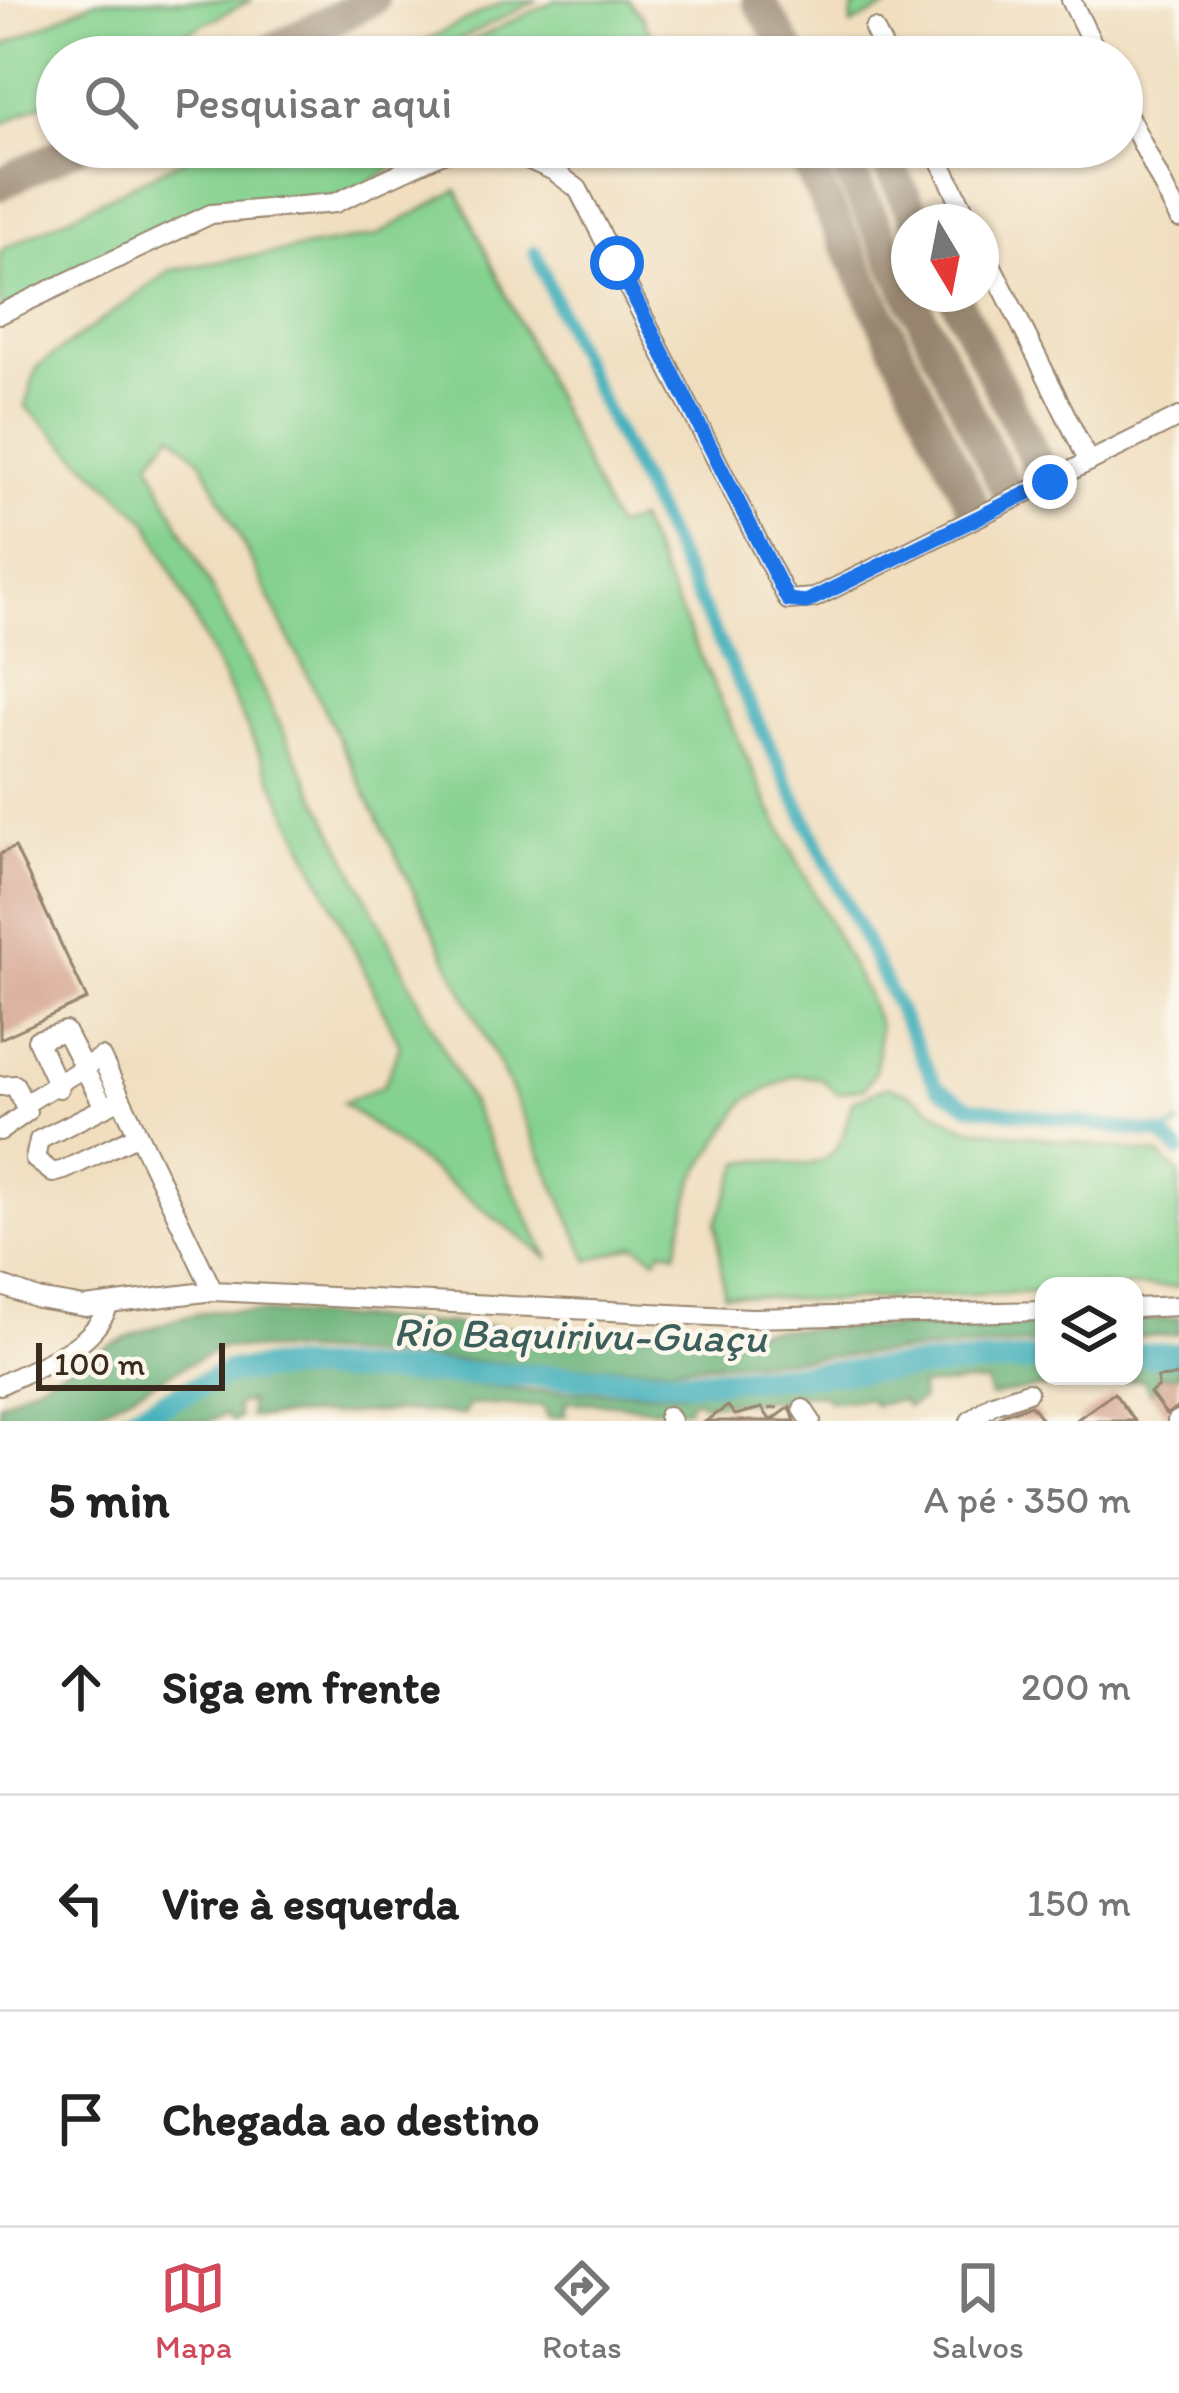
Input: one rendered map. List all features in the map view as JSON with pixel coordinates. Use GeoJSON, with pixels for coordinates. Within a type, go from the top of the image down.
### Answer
{"type":"FeatureCollection","features":[{"type":"Feature","properties":{"kind":"street"},"geometry":{"type":"LineString","coordinates":[[1070,0],[1088,36]]}},
{"type":"Feature","properties":{"kind":"street"},"geometry":{"type":"LineString","coordinates":[[874,29],[878,36]]}},
{"type":"Feature","properties":{"kind":"street"},"geometry":{"type":"LineString","coordinates":[[1143,146],[1179,218]]}},
{"type":"Feature","properties":{"kind":"street"},"geometry":{"type":"LineString","coordinates":[[0,314],[211,214],[335,203],[411,168]]}},
{"type":"Feature","properties":{"kind":"street"},"geometry":{"type":"LineString","coordinates":[[547,168],[578,189],[788,600],[806,602],[1179,417]]}},
{"type":"Feature","properties":{"kind":"street"},"geometry":{"type":"LineString","coordinates":[[943,168],[961,204]]}},
{"type":"Feature","properties":{"kind":"street"},"geometry":{"type":"LineString","coordinates":[[999,280],[1089,463]]}},
{"type":"Feature","properties":{"kind":"street"},"geometry":{"type":"LineString","coordinates":[[59,1088],[37,1040],[65,1031],[93,1061],[112,1103],[136,1136],[213,1291]]}},
{"type":"Feature","properties":{"kind":"street"},"geometry":{"type":"LineString","coordinates":[[25,1104],[59,1088],[93,1061]]}},
{"type":"Feature","properties":{"kind":"street"},"geometry":{"type":"LineString","coordinates":[[0,1086],[15,1085],[25,1104],[22,1121],[0,1131]]}},
{"type":"Feature","properties":{"kind":"street"},"geometry":{"type":"LineString","coordinates":[[112,1103],[39,1139],[35,1159],[53,1172],[64,1170],[136,1136]]}},
{"type":"Feature","properties":{"kind":"street"},"geometry":{"type":"LineString","coordinates":[[0,1285],[38,1299],[109,1305],[213,1291],[751,1318],[1035,1311]]}},
{"type":"Feature","properties":{"kind":"street"},"geometry":{"type":"LineString","coordinates":[[0,1385],[84,1343],[109,1305]]}},
{"type":"Feature","properties":{"kind":"street"},"geometry":{"type":"LineString","coordinates":[[1143,1308],[1179,1306]]}},
{"type":"Feature","properties":{"kind":"street"},"geometry":{"type":"LineString","coordinates":[[970,1421],[993,1404],[1028,1392]]}},
{"type":"Feature","properties":{"kind":"path"},"geometry":{"type":"LineString","coordinates":[[770,1409],[807,1415]]}},
{"type":"Feature","properties":{"kind":"green space"},"geometry":{"type":"Polygon","coordinates":[[[96,0],[252,0],[179,36],[36,36],[36,107],[0,125],[0,47],[96,0]]]}},
{"type":"Feature","properties":{"kind":"green space"},"geometry":{"type":"Polygon","coordinates":[[[538,0],[466,36],[434,36],[505,1],[538,0]]]}},
{"type":"Feature","properties":{"kind":"green space"},"geometry":{"type":"Polygon","coordinates":[[[556,0],[628,0],[651,36],[482,36],[556,0]]]}},
{"type":"Feature","properties":{"kind":"green space"},"geometry":{"type":"Polygon","coordinates":[[[862,0],[902,0],[851,25],[852,11],[862,0]]]}},
{"type":"Feature","properties":{"kind":"green space"},"geometry":{"type":"Polygon","coordinates":[[[167,168],[393,168],[345,196],[235,204],[0,310],[0,251],[167,168]]]}},
{"type":"Feature","properties":{"kind":"green space"},"geometry":{"type":"Polygon","coordinates":[[[457,190],[615,527],[638,520],[771,810],[879,1026],[875,1073],[864,1088],[837,1093],[820,1078],[796,1075],[746,1100],[694,1179],[676,1253],[663,1249],[656,1259],[636,1245],[589,1261],[507,1081],[203,463],[172,433],[150,461],[167,500],[549,1259],[343,1103],[384,1085],[400,1045],[148,522],[25,406],[37,367],[171,270],[375,236],[457,190]]]}},
{"type":"Feature","properties":{"kind":"green space"},"geometry":{"type":"Polygon","coordinates":[[[886,1087],[896,1088],[965,1127],[1159,1155],[1179,1174],[1179,1287],[1143,1287],[1143,1277],[1035,1277],[1035,1292],[821,1301],[724,1294],[716,1223],[741,1163],[805,1164],[828,1157],[841,1141],[853,1101],[886,1087]]]}},
{"type":"Feature","properties":{"kind":"green space"},"geometry":{"type":"Polygon","coordinates":[[[220,1310],[595,1333],[1035,1324],[1035,1344],[666,1367],[552,1366],[222,1347],[78,1421],[0,1421],[0,1403],[134,1335],[220,1310]]]}},
{"type":"Feature","properties":{"kind":"green space"},"geometry":{"type":"Polygon","coordinates":[[[1179,1318],[1179,1334],[1143,1336],[1143,1320],[1179,1318]]]}},
{"type":"Feature","properties":{"kind":"green space"},"geometry":{"type":"Polygon","coordinates":[[[1143,1362],[1179,1363],[1179,1375],[1158,1376],[1158,1387],[1150,1393],[1143,1379],[1143,1362]]]}},
{"type":"Feature","properties":{"kind":"green space"},"geometry":{"type":"Polygon","coordinates":[[[1035,1370],[1035,1385],[1075,1385],[990,1397],[986,1382],[919,1386],[922,1399],[907,1407],[902,1400],[874,1405],[870,1399],[830,1401],[821,1394],[791,1395],[790,1404],[780,1405],[778,1399],[702,1404],[698,1399],[689,1402],[688,1409],[565,1403],[565,1416],[548,1418],[543,1406],[477,1405],[468,1405],[465,1415],[409,1411],[250,1417],[249,1401],[236,1405],[239,1418],[232,1421],[226,1414],[209,1421],[134,1421],[185,1397],[265,1373],[358,1374],[530,1391],[680,1393],[1035,1370]]]}},
{"type":"Feature","properties":{"kind":"building"},"geometry":{"type":"Polygon","coordinates":[[[15,847],[87,999],[0,1039],[0,854],[15,847]]]}},
{"type":"Feature","properties":{"kind":"building"},"geometry":{"type":"Polygon","coordinates":[[[1179,1376],[1179,1407],[1166,1414],[1150,1393],[1158,1387],[1157,1378],[1179,1376]]]}},
{"type":"Feature","properties":{"kind":"building"},"geometry":{"type":"Polygon","coordinates":[[[1114,1393],[1135,1421],[1075,1421],[1100,1403],[1114,1393]]]}},
{"type":"Feature","properties":{"kind":"building"},"geometry":{"type":"Polygon","coordinates":[[[1031,1405],[1043,1421],[995,1421],[1004,1414],[1031,1405]]]}},
{"type":"Feature","properties":{"kind":"building"},"geometry":{"type":"Polygon","coordinates":[[[728,1406],[735,1415],[762,1408],[771,1421],[706,1421],[728,1406]]]}},
{"type":"Feature","properties":{"kind":"building"},"geometry":{"type":"Polygon","coordinates":[[[790,1407],[795,1421],[771,1421],[790,1407]]]}},
{"type":"Feature","properties":{"kind":"waterway"},"geometry":{"type":"LineString","coordinates":[[535,252],[571,339],[936,1086],[969,1106],[1161,1134],[1179,1151]]}},
{"type":"Feature","properties":{"kind":"waterway"},"geometry":{"type":"LineString","coordinates":[[1161,1134],[1179,1125]]}},
{"type":"Feature","properties":{"kind":"waterway","name":"Rio Baquirivu-Guaçu"},"geometry":{"type":"LineString","coordinates":[[1143,1355],[1179,1354]]}},
{"type":"Feature","properties":{"kind":"waterway","name":"Rio Baquirivu-Guaçu"},"geometry":{"type":"LineString","coordinates":[[125,1421],[229,1372],[277,1368],[695,1381],[1035,1360]]}},
{"type":"Feature","properties":{"kind":"taxiway"},"geometry":{"type":"LineString","coordinates":[[299,36],[372,0]]}},
{"type":"Feature","properties":{"kind":"taxiway"},"geometry":{"type":"LineString","coordinates":[[758,0],[780,36]]}},
{"type":"Feature","properties":{"kind":"taxiway"},"geometry":{"type":"LineString","coordinates":[[0,184],[36,166]]}},
{"type":"Feature","properties":{"kind":"taxiway"},"geometry":{"type":"LineString","coordinates":[[809,168],[975,510]]}},
{"type":"Feature","properties":{"kind":"taxiway"},"geometry":{"type":"LineString","coordinates":[[847,168],[891,256]]}},
{"type":"Feature","properties":{"kind":"taxiway"},"geometry":{"type":"LineString","coordinates":[[890,168],[908,204]]}},
{"type":"Feature","properties":{"kind":"taxiway"},"geometry":{"type":"LineString","coordinates":[[919,312],[1008,493]]}},
{"type":"Feature","properties":{"kind":"taxiway"},"geometry":{"type":"LineString","coordinates":[[962,312],[1044,476]]}},
{"type":"Feature","properties":{"kind":"route"},"geometry":{"type":"LineString","coordinates":[[617,263],[777,588],[788,600],[806,602],[1050,482]]}}]}
